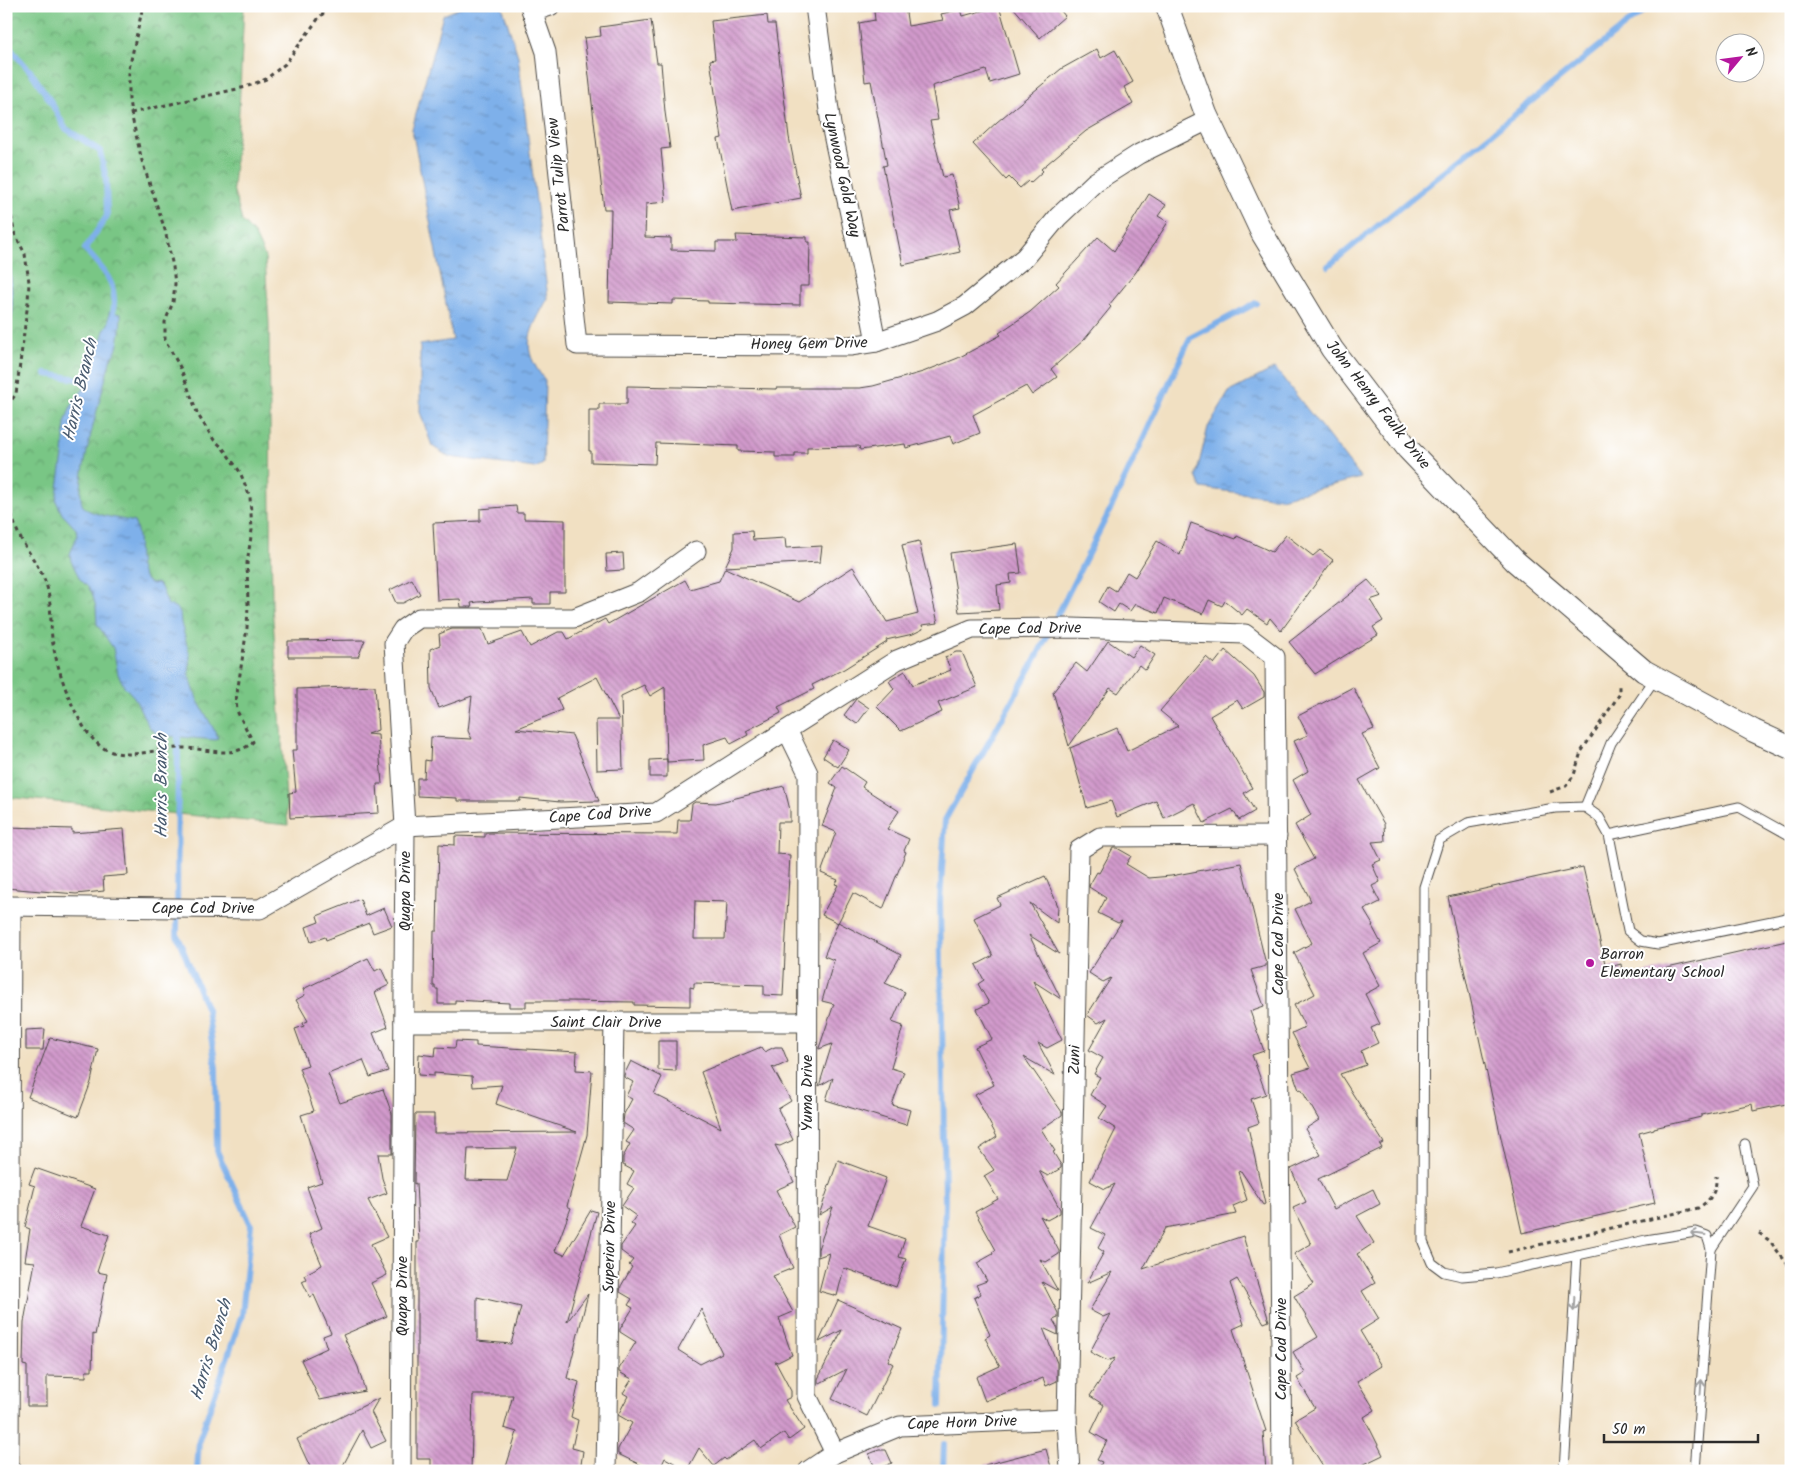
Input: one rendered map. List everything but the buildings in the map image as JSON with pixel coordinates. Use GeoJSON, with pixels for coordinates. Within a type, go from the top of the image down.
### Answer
{"type":"FeatureCollection","features":[{"type":"Feature","properties":{"kind":"street"},"geometry":{"type":"LineString","coordinates":[[531,9],[550,6]]}},
{"type":"Feature","properties":{"kind":"street","name":"Lynwood Gold Way"},"geometry":{"type":"LineString","coordinates":[[815,6],[831,125],[876,342]]}},
{"type":"Feature","properties":{"kind":"street","name":"John Henry Faulk Drive"},"geometry":{"type":"LineString","coordinates":[[1167,6],[1208,120],[1262,233],[1332,349],[1408,449],[1515,561],[1644,671],[1754,731],[1791,748]]}},
{"type":"Feature","properties":{"kind":"street","name":"Parrot Tulip View"},"geometry":{"type":"LineString","coordinates":[[531,9],[546,52],[577,346]]}},
{"type":"Feature","properties":{"kind":"street","name":"Honey Gem Drive"},"geometry":{"type":"LineString","coordinates":[[577,346],[850,346],[876,342],[937,322],[965,306],[1025,257],[1058,217],[1095,182],[1139,154],[1208,120]]}},
{"type":"Feature","properties":{"kind":"street","name":"Quapa Drive"},"geometry":{"type":"LineString","coordinates":[[401,1471],[405,826],[394,643],[403,629],[419,618],[574,618],[638,592],[696,551]]}},
{"type":"Feature","properties":{"kind":"street","name":"Cape Cod Drive"},"geometry":{"type":"LineString","coordinates":[[9,906],[260,909],[405,826],[656,813],[897,660],[972,629],[1030,627],[1245,634],[1275,657],[1282,1471]]}},
{"type":"Feature","properties":{"kind":"street","name":"Yuma Drive"},"geometry":{"type":"LineString","coordinates":[[787,730],[808,773],[807,1396],[835,1453]]}},
{"type":"Feature","properties":{"kind":"street","name":"Zuni"},"geometry":{"type":"LineString","coordinates":[[1070,1471],[1067,1419],[1079,850],[1100,837],[1277,836]]}},
{"type":"Feature","properties":{"kind":"street"},"geometry":{"type":"LineString","coordinates":[[9,906],[8,1318],[9,1464],[12,1471]]}},
{"type":"Feature","properties":{"kind":"street","name":"Saint Clair Drive"},"geometry":{"type":"LineString","coordinates":[[404,1022],[807,1022]]}},
{"type":"Feature","properties":{"kind":"street","name":"Superior Drive"},"geometry":{"type":"LineString","coordinates":[[606,1471],[614,1022]]}},
{"type":"Feature","properties":{"kind":"street","name":"Cape Horn Drive"},"geometry":{"type":"LineString","coordinates":[[808,1471],[835,1453],[900,1426],[1067,1419]]}},
{"type":"Feature","properties":{"kind":"lane"},"geometry":{"type":"LineString","coordinates":[[1585,806],[1611,742],[1656,677]]}},
{"type":"Feature","properties":{"kind":"lane"},"geometry":{"type":"LineString","coordinates":[[1695,1471],[1711,1248],[1708,1236],[1696,1232],[1646,1240],[1496,1273],[1462,1276],[1444,1272],[1432,1263],[1423,1242],[1424,887],[1439,840],[1468,823],[1555,808],[1585,806],[1599,817],[1609,835],[1628,931],[1641,941],[1658,944],[1791,917]]}},
{"type":"Feature","properties":{"kind":"lane"},"geometry":{"type":"LineString","coordinates":[[1609,835],[1739,807],[1791,836]]}},
{"type":"Feature","properties":{"kind":"lane"},"geometry":{"type":"LineString","coordinates":[[1711,1248],[1754,1186],[1745,1144]]}},
{"type":"Feature","properties":{"kind":"lane"},"geometry":{"type":"LineString","coordinates":[[1564,1471],[1577,1255]]}},
{"type":"Feature","properties":{"kind":"path"},"geometry":{"type":"LineString","coordinates":[[6,491],[9,507],[19,535],[30,552],[45,583],[50,599],[52,635],[58,669],[79,717],[97,743],[111,752],[136,754],[179,748],[226,753],[238,750],[253,742],[237,711],[236,700],[248,613],[247,563],[252,530],[250,497],[240,472],[222,447],[214,440],[198,415],[182,369],[165,340],[166,322],[173,302],[175,284],[173,267],[165,230],[142,161],[130,113],[128,69],[143,6]]}},
{"type":"Feature","properties":{"kind":"path"},"geometry":{"type":"LineString","coordinates":[[130,113],[246,86],[266,79],[285,64],[318,19],[330,6]]}},
{"type":"Feature","properties":{"kind":"path"},"geometry":{"type":"LineString","coordinates":[[6,185],[14,232],[26,254],[29,282],[16,394],[6,407]]}},
{"type":"Feature","properties":{"kind":"path"},"geometry":{"type":"LineString","coordinates":[[6,512],[9,507]]}},
{"type":"Feature","properties":{"kind":"path"},"geometry":{"type":"LineString","coordinates":[[1544,794],[1566,786],[1574,775],[1581,752],[1619,695],[1619,684]]}},
{"type":"Feature","properties":{"kind":"path"},"geometry":{"type":"LineString","coordinates":[[1508,1252],[1698,1208],[1711,1198],[1716,1186],[1716,1176]]}},
{"type":"Feature","properties":{"kind":"path"},"geometry":{"type":"LineString","coordinates":[[1759,1233],[1770,1241],[1791,1269]]}},
{"type":"Feature","properties":{"kind":"green space"},"geometry":{"type":"Polygon","coordinates":[[[6,6],[244,6],[233,188],[242,221],[255,235],[265,257],[269,324],[272,606],[288,825],[6,797],[6,6]]]}},
{"type":"Feature","properties":{"kind":"water"},"geometry":{"type":"Polygon","coordinates":[[[465,6],[502,6],[518,56],[548,298],[532,330],[529,348],[537,368],[545,380],[543,464],[535,468],[449,457],[432,446],[420,412],[420,345],[453,340],[412,129],[443,15],[465,6]]]}},
{"type":"Feature","properties":{"kind":"water"},"geometry":{"type":"Polygon","coordinates":[[[6,250],[10,254],[13,311],[6,353],[6,250]]]}},
{"type":"Feature","properties":{"kind":"water"},"geometry":{"type":"Polygon","coordinates":[[[109,312],[121,314],[119,339],[116,351],[110,361],[85,459],[81,496],[83,506],[92,512],[134,522],[137,530],[141,572],[151,584],[157,583],[161,587],[168,605],[175,607],[180,613],[190,656],[189,675],[197,699],[217,735],[218,738],[216,740],[158,735],[149,727],[134,697],[124,686],[118,674],[113,648],[97,624],[96,607],[92,593],[80,579],[71,561],[70,554],[77,536],[76,529],[62,514],[56,501],[63,455],[65,423],[70,408],[89,381],[92,366],[109,322],[109,312]]]}},
{"type":"Feature","properties":{"kind":"water"},"geometry":{"type":"Polygon","coordinates":[[[1275,368],[1361,478],[1280,498],[1201,488],[1196,476],[1208,427],[1229,392],[1275,368]]]}},
{"type":"Feature","properties":{"kind":"waterway"},"geometry":{"type":"LineString","coordinates":[[1328,266],[1649,6]]}},
{"type":"Feature","properties":{"kind":"waterway","name":"Harris Branch"},"geometry":{"type":"LineString","coordinates":[[6,44],[31,72],[51,102],[65,128],[100,151],[106,179],[107,216],[85,249],[100,266],[113,288],[114,307],[112,320]]}},
{"type":"Feature","properties":{"kind":"waterway"},"geometry":{"type":"LineString","coordinates":[[940,1406],[945,1200],[940,902],[945,820],[1034,662],[1112,506],[1190,338],[1256,303]]}},
{"type":"Feature","properties":{"kind":"waterway"},"geometry":{"type":"LineString","coordinates":[[46,374],[97,382]]}},
{"type":"Feature","properties":{"kind":"waterway","name":"Harris Branch"},"geometry":{"type":"LineString","coordinates":[[178,729],[177,935],[207,1010],[216,1068],[217,1151],[251,1225],[242,1315],[199,1440],[197,1471]]}},
{"type":"Feature","properties":{"kind":"waterway"},"geometry":{"type":"LineString","coordinates":[[943,1471],[944,1444]]}},
{"type":"Feature","properties":{"kind":"place","name":"Barron Elementary School"},"geometry":{"type":"Point","coordinates":[1590,963]}}]}
